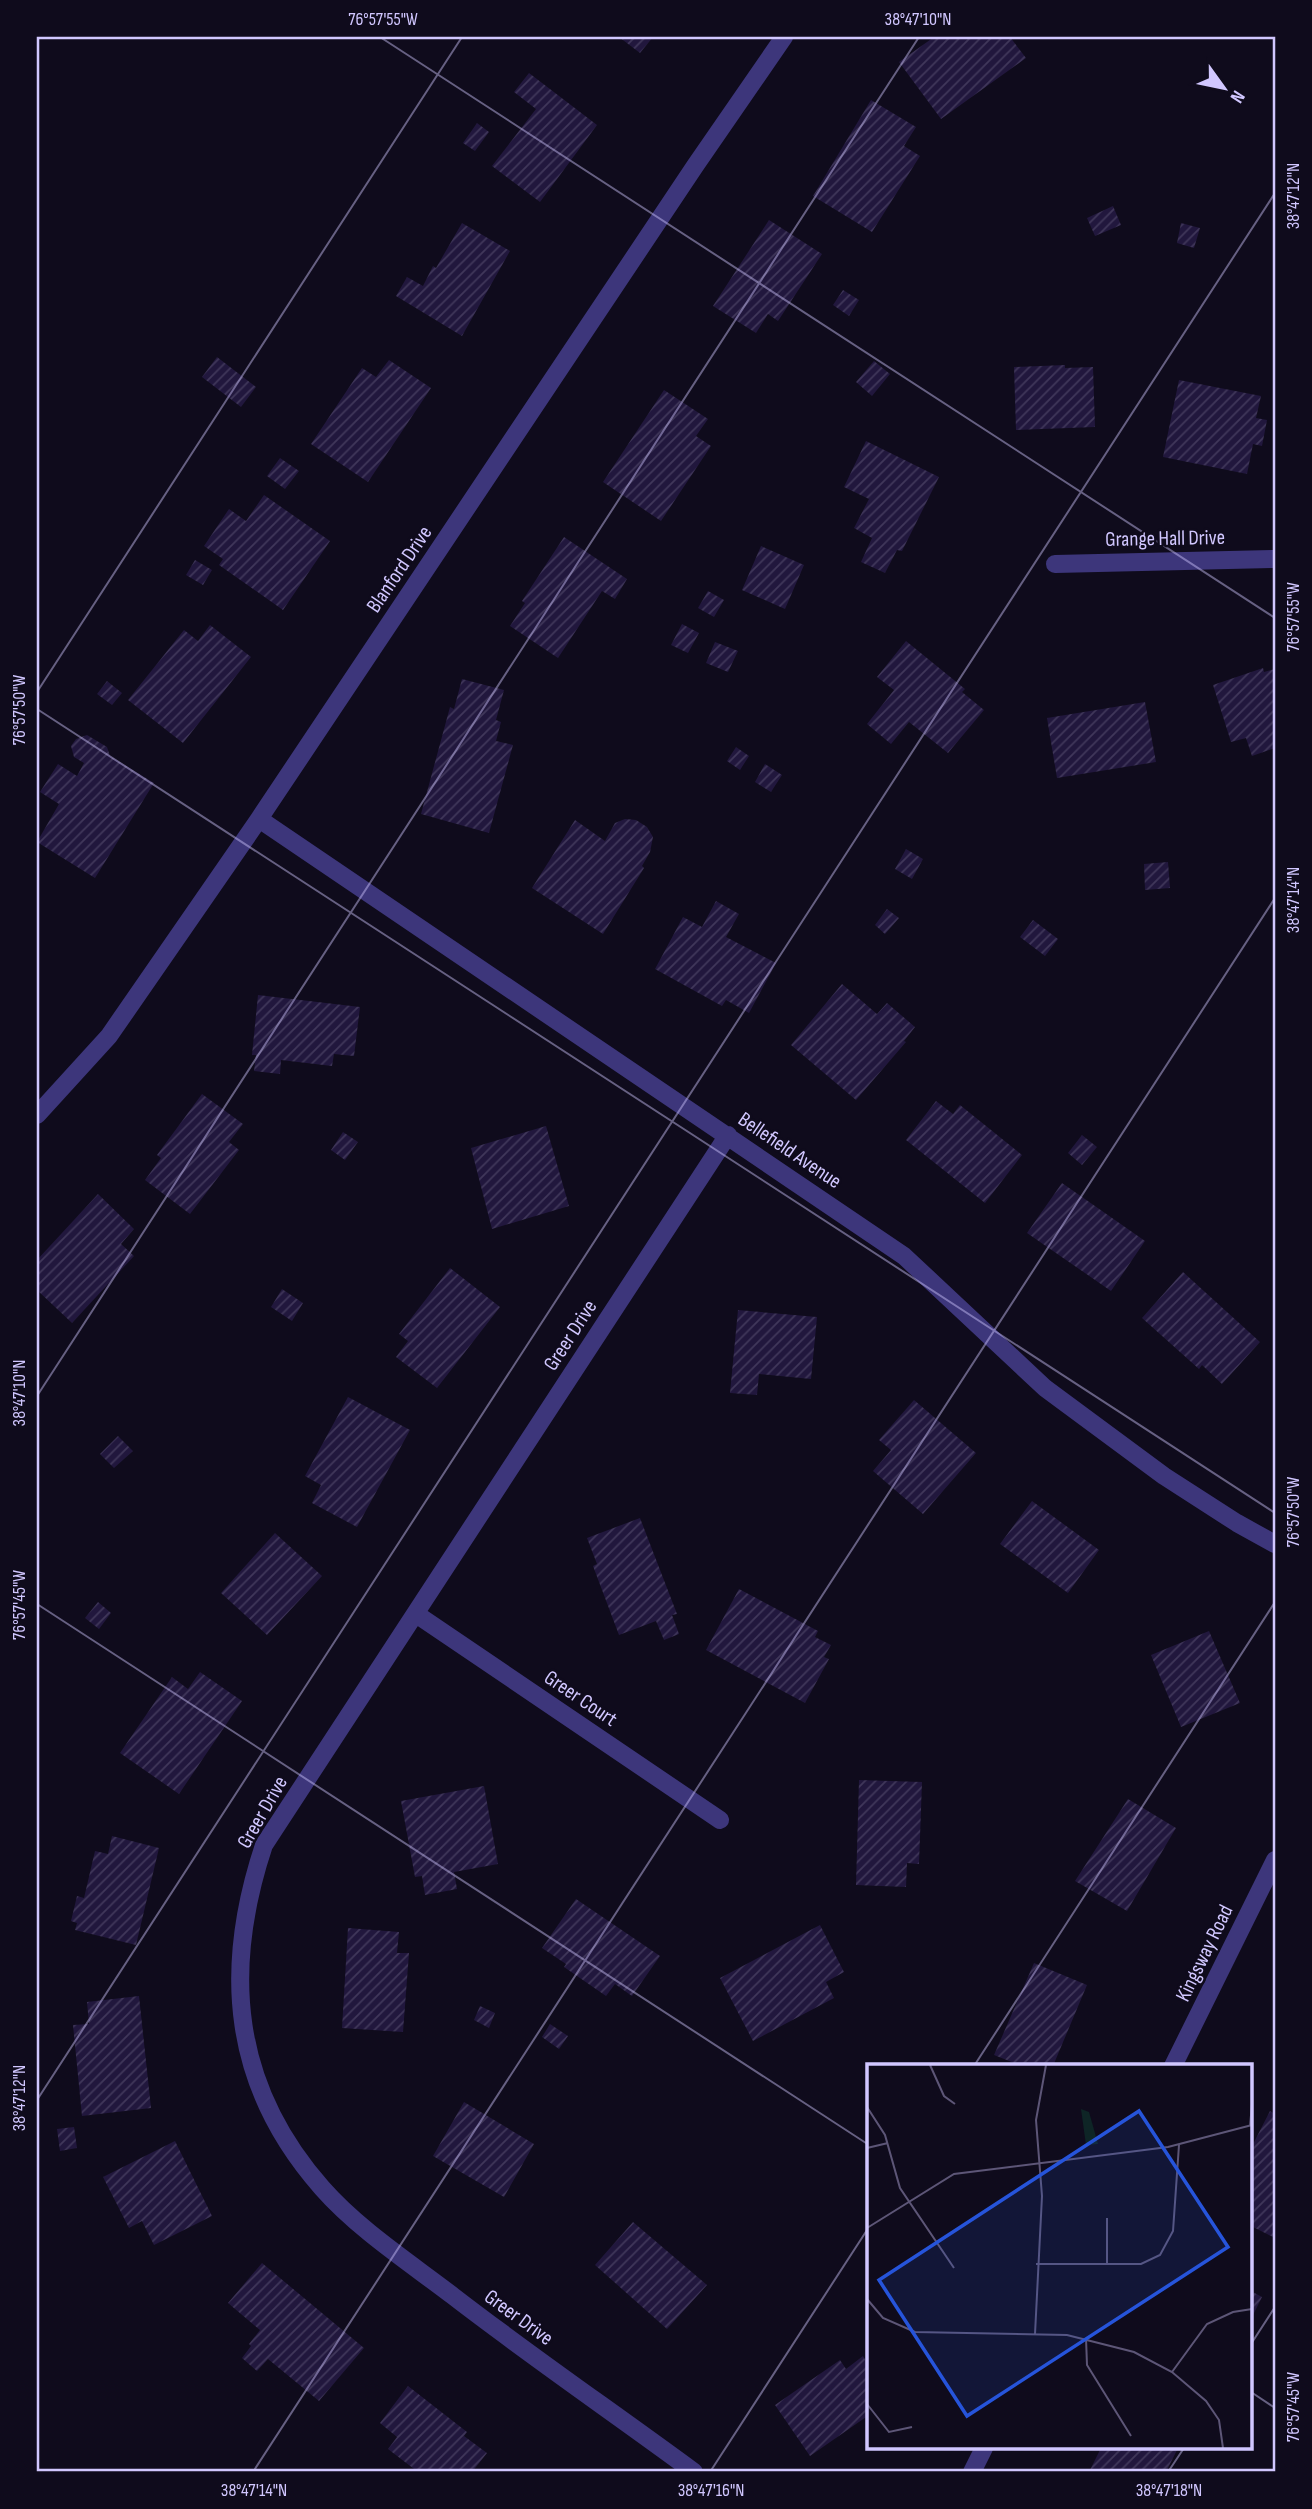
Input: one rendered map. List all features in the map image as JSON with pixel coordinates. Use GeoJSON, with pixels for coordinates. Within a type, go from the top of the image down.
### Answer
{"type":"FeatureCollection","features":[{"type":"Feature","properties":{"kind":"street","name":"Blanford Drive"},"geometry":{"type":"LineString","coordinates":[[37,1115],[109,1036],[259,818],[695,166],[785,37]]}},
{"type":"Feature","properties":{"kind":"street","name":"Grange Hall Drive"},"geometry":{"type":"LineString","coordinates":[[1055,564],[1275,559]]}},
{"type":"Feature","properties":{"kind":"street","name":"Bellefield Avenue"},"geometry":{"type":"LineString","coordinates":[[259,818],[904,1256],[1045,1388],[1175,1483],[1275,1544]]}},
{"type":"Feature","properties":{"kind":"street","name":"Greer Drive"},"geometry":{"type":"LineString","coordinates":[[694,2472],[487,2323],[345,2211],[321,2188],[290,2145],[256,2078],[241,2014],[239,1983],[240,1950],[251,1884],[264,1845],[728,1135]]}},
{"type":"Feature","properties":{"kind":"street","name":"Greer Court"},"geometry":{"type":"LineString","coordinates":[[416,1614],[720,1820]]}},
{"type":"Feature","properties":{"kind":"street","name":"Kingsway Road"},"geometry":{"type":"LineString","coordinates":[[1174,2064],[1275,1860]]}},
{"type":"Feature","properties":{"kind":"street"},"geometry":{"type":"LineString","coordinates":[[972,2472],[983,2450]]}},
{"type":"Feature","properties":{"kind":"building"},"geometry":{"type":"Polygon","coordinates":[[[619,37],[653,37],[640,53],[619,37]]]}},
{"type":"Feature","properties":{"kind":"building"},"geometry":{"type":"Polygon","coordinates":[[[934,37],[1010,37],[1026,58],[941,119],[899,62],[934,37]]]}},
{"type":"Feature","properties":{"kind":"building"},"geometry":{"type":"Polygon","coordinates":[[[529,73],[597,125],[540,202],[492,166],[536,109],[514,92],[529,73]]]}},
{"type":"Feature","properties":{"kind":"building"},"geometry":{"type":"Polygon","coordinates":[[[871,100],[916,127],[904,146],[920,156],[872,232],[813,196],[871,100]]]}},
{"type":"Feature","properties":{"kind":"building"},"geometry":{"type":"Polygon","coordinates":[[[477,123],[489,132],[475,151],[463,143],[477,123]]]}},
{"type":"Feature","properties":{"kind":"building"},"geometry":{"type":"Polygon","coordinates":[[[1113,206],[1121,225],[1095,236],[1087,218],[1113,206]]]}},
{"type":"Feature","properties":{"kind":"building"},"geometry":{"type":"Polygon","coordinates":[[[769,220],[822,254],[778,321],[768,314],[756,333],[713,306],[769,220]]]}},
{"type":"Feature","properties":{"kind":"building"},"geometry":{"type":"Polygon","coordinates":[[[462,223],[510,251],[462,336],[396,296],[407,277],[423,286],[462,223]]]}},
{"type":"Feature","properties":{"kind":"building"},"geometry":{"type":"Polygon","coordinates":[[[1181,223],[1200,228],[1194,248],[1177,243],[1181,223]]]}},
{"type":"Feature","properties":{"kind":"building"},"geometry":{"type":"Polygon","coordinates":[[[843,290],[859,300],[849,316],[833,305],[843,290]]]}},
{"type":"Feature","properties":{"kind":"building"},"geometry":{"type":"Polygon","coordinates":[[[217,357],[256,387],[241,407],[202,377],[217,357]]]}},
{"type":"Feature","properties":{"kind":"building"},"geometry":{"type":"Polygon","coordinates":[[[389,360],[431,388],[368,482],[311,444],[362,368],[376,377],[389,360]]]}},
{"type":"Feature","properties":{"kind":"building"},"geometry":{"type":"Polygon","coordinates":[[[874,361],[890,374],[872,396],[856,382],[874,361]]]}},
{"type":"Feature","properties":{"kind":"building"},"geometry":{"type":"Polygon","coordinates":[[[1065,365],[1065,368],[1093,367],[1095,427],[1016,430],[1014,367],[1065,365]]]}},
{"type":"Feature","properties":{"kind":"building"},"geometry":{"type":"Polygon","coordinates":[[[1179,380],[1261,396],[1256,418],[1267,420],[1262,446],[1253,444],[1247,474],[1163,457],[1179,380]]]}},
{"type":"Feature","properties":{"kind":"building"},"geometry":{"type":"Polygon","coordinates":[[[664,390],[708,419],[696,436],[711,446],[661,521],[603,482],[664,390]]]}},
{"type":"Feature","properties":{"kind":"building"},"geometry":{"type":"Polygon","coordinates":[[[866,441],[939,477],[902,551],[897,550],[885,573],[861,562],[872,538],[854,528],[869,499],[844,487],[866,441]]]}},
{"type":"Feature","properties":{"kind":"building"},"geometry":{"type":"Polygon","coordinates":[[[280,458],[299,471],[285,489],[267,476],[280,458]]]}},
{"type":"Feature","properties":{"kind":"building"},"geometry":{"type":"Polygon","coordinates":[[[264,495],[330,541],[283,610],[219,565],[223,559],[204,546],[229,509],[246,521],[264,495]]]}},
{"type":"Feature","properties":{"kind":"building"},"geometry":{"type":"Polygon","coordinates":[[[564,537],[627,579],[615,599],[602,591],[558,658],[510,626],[525,603],[522,601],[564,537]]]}},
{"type":"Feature","properties":{"kind":"building"},"geometry":{"type":"Polygon","coordinates":[[[761,546],[804,565],[785,609],[742,590],[761,546]]]}},
{"type":"Feature","properties":{"kind":"building"},"geometry":{"type":"Polygon","coordinates":[[[195,560],[212,570],[203,585],[186,575],[195,560]]]}},
{"type":"Feature","properties":{"kind":"building"},"geometry":{"type":"Polygon","coordinates":[[[708,591],[724,600],[714,617],[698,608],[708,591]]]}},
{"type":"Feature","properties":{"kind":"building"},"geometry":{"type":"Polygon","coordinates":[[[682,624],[699,633],[688,653],[671,645],[682,624]]]}},
{"type":"Feature","properties":{"kind":"building"},"geometry":{"type":"Polygon","coordinates":[[[210,625],[251,657],[183,743],[128,700],[184,630],[198,641],[210,625]]]}},
{"type":"Feature","properties":{"kind":"building"},"geometry":{"type":"Polygon","coordinates":[[[906,641],[965,689],[962,692],[984,710],[948,753],[909,722],[891,744],[867,724],[894,690],[877,677],[906,641]]]}},
{"type":"Feature","properties":{"kind":"building"},"geometry":{"type":"Polygon","coordinates":[[[715,642],[738,651],[728,672],[706,663],[715,642]]]}},
{"type":"Feature","properties":{"kind":"building"},"geometry":{"type":"Polygon","coordinates":[[[1263,668],[1264,672],[1275,669],[1275,748],[1252,756],[1246,738],[1231,742],[1213,685],[1263,668]]]}},
{"type":"Feature","properties":{"kind":"building"},"geometry":{"type":"Polygon","coordinates":[[[462,679],[504,690],[496,720],[501,722],[496,741],[513,745],[489,833],[421,814],[450,707],[454,709],[462,679]]]}},
{"type":"Feature","properties":{"kind":"building"},"geometry":{"type":"Polygon","coordinates":[[[107,681],[122,693],[112,705],[97,694],[107,681]]]}},
{"type":"Feature","properties":{"kind":"building"},"geometry":{"type":"Polygon","coordinates":[[[1145,702],[1156,762],[1057,778],[1047,718],[1145,702]]]}},
{"type":"Feature","properties":{"kind":"building"},"geometry":{"type":"Polygon","coordinates":[[[87,735],[107,747],[110,756],[154,783],[95,878],[37,842],[59,804],[40,792],[58,764],[77,776],[84,763],[74,757],[71,746],[76,739],[87,735]]]}},
{"type":"Feature","properties":{"kind":"building"},"geometry":{"type":"Polygon","coordinates":[[[736,747],[749,756],[740,770],[727,761],[736,747]]]}},
{"type":"Feature","properties":{"kind":"building"},"geometry":{"type":"Polygon","coordinates":[[[765,764],[782,775],[771,792],[755,782],[765,764]]]}},
{"type":"Feature","properties":{"kind":"building"},"geometry":{"type":"Polygon","coordinates":[[[625,819],[636,820],[647,827],[653,837],[650,852],[642,866],[644,868],[603,934],[532,888],[575,820],[605,841],[615,823],[625,819]]]}},
{"type":"Feature","properties":{"kind":"building"},"geometry":{"type":"Polygon","coordinates":[[[906,849],[923,859],[912,879],[895,869],[906,849]]]}},
{"type":"Feature","properties":{"kind":"building"},"geometry":{"type":"Polygon","coordinates":[[[1168,862],[1170,888],[1145,890],[1144,864],[1168,862]]]}},
{"type":"Feature","properties":{"kind":"building"},"geometry":{"type":"Polygon","coordinates":[[[716,901],[739,914],[726,937],[776,963],[749,1013],[726,1000],[722,1006],[655,969],[683,917],[702,927],[716,901]]]}},
{"type":"Feature","properties":{"kind":"building"},"geometry":{"type":"Polygon","coordinates":[[[887,909],[899,918],[885,934],[875,925],[887,909]]]}},
{"type":"Feature","properties":{"kind":"building"},"geometry":{"type":"Polygon","coordinates":[[[1033,920],[1058,939],[1045,956],[1020,937],[1033,920]]]}},
{"type":"Feature","properties":{"kind":"building"},"geometry":{"type":"Polygon","coordinates":[[[842,984],[877,1014],[887,1003],[915,1027],[904,1041],[906,1042],[856,1100],[791,1045],[842,984]]]}},
{"type":"Feature","properties":{"kind":"building"},"geometry":{"type":"Polygon","coordinates":[[[258,995],[360,1007],[354,1056],[334,1054],[332,1066],[281,1060],[280,1074],[254,1071],[256,1055],[252,1055],[258,995]]]}},
{"type":"Feature","properties":{"kind":"building"},"geometry":{"type":"Polygon","coordinates":[[[202,1094],[243,1124],[229,1142],[239,1150],[190,1214],[145,1180],[161,1158],[157,1155],[202,1094]]]}},
{"type":"Feature","properties":{"kind":"building"},"geometry":{"type":"Polygon","coordinates":[[[936,1101],[953,1114],[960,1105],[1022,1155],[985,1203],[906,1140],[936,1101]]]}},
{"type":"Feature","properties":{"kind":"building"},"geometry":{"type":"Polygon","coordinates":[[[546,1126],[569,1206],[492,1229],[471,1148],[546,1126]]]}},
{"type":"Feature","properties":{"kind":"building"},"geometry":{"type":"Polygon","coordinates":[[[343,1132],[358,1142],[345,1160],[331,1150],[343,1132]]]}},
{"type":"Feature","properties":{"kind":"building"},"geometry":{"type":"Polygon","coordinates":[[[1082,1135],[1097,1147],[1082,1165],[1068,1153],[1082,1135]]]}},
{"type":"Feature","properties":{"kind":"building"},"geometry":{"type":"Polygon","coordinates":[[[1062,1183],[1145,1241],[1111,1291],[1027,1233],[1062,1183]]]}},
{"type":"Feature","properties":{"kind":"building"},"geometry":{"type":"Polygon","coordinates":[[[98,1194],[134,1229],[121,1244],[134,1256],[72,1323],[37,1290],[37,1260],[98,1194]]]}},
{"type":"Feature","properties":{"kind":"building"},"geometry":{"type":"Polygon","coordinates":[[[450,1268],[500,1307],[437,1388],[396,1357],[408,1341],[399,1334],[450,1268]]]}},
{"type":"Feature","properties":{"kind":"building"},"geometry":{"type":"Polygon","coordinates":[[[1183,1272],[1260,1342],[1222,1384],[1202,1365],[1199,1369],[1142,1318],[1183,1272]]]}},
{"type":"Feature","properties":{"kind":"building"},"geometry":{"type":"Polygon","coordinates":[[[282,1289],[303,1303],[292,1321],[271,1307],[282,1289]]]}},
{"type":"Feature","properties":{"kind":"building"},"geometry":{"type":"Polygon","coordinates":[[[738,1310],[817,1317],[811,1379],[759,1374],[757,1395],[730,1393],[738,1310]]]}},
{"type":"Feature","properties":{"kind":"building"},"geometry":{"type":"Polygon","coordinates":[[[348,1397],[410,1430],[357,1527],[312,1503],[321,1485],[305,1476],[348,1397]]]}},
{"type":"Feature","properties":{"kind":"building"},"geometry":{"type":"Polygon","coordinates":[[[914,1400],[976,1453],[923,1514],[873,1471],[891,1450],[879,1440],[914,1400]]]}},
{"type":"Feature","properties":{"kind":"building"},"geometry":{"type":"Polygon","coordinates":[[[118,1436],[133,1451],[114,1468],[100,1454],[118,1436]]]}},
{"type":"Feature","properties":{"kind":"building"},"geometry":{"type":"Polygon","coordinates":[[[1032,1501],[1099,1550],[1068,1593],[1000,1544],[1032,1501]]]}},
{"type":"Feature","properties":{"kind":"building"},"geometry":{"type":"Polygon","coordinates":[[[640,1518],[677,1614],[672,1615],[679,1634],[664,1640],[656,1621],[619,1635],[593,1566],[597,1564],[587,1538],[640,1518]]]}},
{"type":"Feature","properties":{"kind":"building"},"geometry":{"type":"Polygon","coordinates":[[[275,1533],[322,1576],[267,1635],[221,1593],[275,1533]]]}},
{"type":"Feature","properties":{"kind":"building"},"geometry":{"type":"Polygon","coordinates":[[[739,1589],[818,1631],[815,1637],[831,1645],[824,1657],[829,1659],[805,1703],[706,1650],[739,1589]]]}},
{"type":"Feature","properties":{"kind":"building"},"geometry":{"type":"Polygon","coordinates":[[[98,1602],[111,1613],[99,1629],[85,1618],[98,1602]]]}},
{"type":"Feature","properties":{"kind":"building"},"geometry":{"type":"Polygon","coordinates":[[[1209,1631],[1240,1703],[1181,1727],[1151,1655],[1209,1631]]]}},
{"type":"Feature","properties":{"kind":"building"},"geometry":{"type":"Polygon","coordinates":[[[200,1672],[242,1701],[179,1794],[120,1753],[172,1677],[188,1689],[200,1672]]]}},
{"type":"Feature","properties":{"kind":"building"},"geometry":{"type":"Polygon","coordinates":[[[859,1780],[922,1782],[919,1864],[907,1863],[906,1887],[856,1885],[859,1780]]]}},
{"type":"Feature","properties":{"kind":"building"},"geometry":{"type":"Polygon","coordinates":[[[484,1786],[498,1864],[454,1872],[457,1889],[425,1895],[422,1876],[415,1877],[401,1801],[484,1786]]]}},
{"type":"Feature","properties":{"kind":"building"},"geometry":{"type":"Polygon","coordinates":[[[1128,1799],[1176,1828],[1127,1911],[1075,1881],[1128,1799]]]}},
{"type":"Feature","properties":{"kind":"building"},"geometry":{"type":"Polygon","coordinates":[[[112,1836],[159,1848],[136,1945],[75,1930],[77,1923],[71,1921],[77,1896],[84,1898],[95,1851],[108,1854],[112,1836]]]}},
{"type":"Feature","properties":{"kind":"building"},"geometry":{"type":"Polygon","coordinates":[[[576,1899],[660,1956],[632,1996],[615,1984],[606,1996],[542,1948],[576,1899]]]}},
{"type":"Feature","properties":{"kind":"building"},"geometry":{"type":"Polygon","coordinates":[[[820,1925],[844,1972],[826,1982],[834,1998],[753,2041],[720,1978],[820,1925]]]}},
{"type":"Feature","properties":{"kind":"building"},"geometry":{"type":"Polygon","coordinates":[[[348,1928],[399,1932],[397,1953],[409,1953],[403,2032],[342,2028],[348,1928]]]}},
{"type":"Feature","properties":{"kind":"building"},"geometry":{"type":"Polygon","coordinates":[[[1034,1963],[1087,1985],[1054,2064],[1017,2064],[994,2055],[1034,1963]]]}},
{"type":"Feature","properties":{"kind":"building"},"geometry":{"type":"Polygon","coordinates":[[[139,1996],[151,2108],[82,2116],[73,2025],[89,2024],[87,2002],[139,1996]]]}},
{"type":"Feature","properties":{"kind":"building"},"geometry":{"type":"Polygon","coordinates":[[[480,2006],[495,2013],[489,2028],[474,2020],[480,2006]]]}},
{"type":"Feature","properties":{"kind":"building"},"geometry":{"type":"Polygon","coordinates":[[[550,2024],[568,2036],[559,2049],[542,2037],[550,2024]]]}},
{"type":"Feature","properties":{"kind":"building"},"geometry":{"type":"Polygon","coordinates":[[[464,2102],[534,2144],[504,2197],[433,2156],[464,2102]]]}},
{"type":"Feature","properties":{"kind":"building"},"geometry":{"type":"Polygon","coordinates":[[[1270,2111],[1275,2114],[1275,2238],[1252,2226],[1252,2146],[1270,2111]]]}},
{"type":"Feature","properties":{"kind":"building"},"geometry":{"type":"Polygon","coordinates":[[[74,2127],[77,2148],[60,2151],[57,2129],[74,2127]]]}},
{"type":"Feature","properties":{"kind":"building"},"geometry":{"type":"Polygon","coordinates":[[[175,2141],[212,2216],[154,2245],[142,2221],[129,2228],[103,2177],[175,2141]]]}},
{"type":"Feature","properties":{"kind":"building"},"geometry":{"type":"Polygon","coordinates":[[[633,2222],[707,2285],[667,2329],[595,2265],[633,2222]]]}},
{"type":"Feature","properties":{"kind":"building"},"geometry":{"type":"Polygon","coordinates":[[[262,2263],[364,2348],[319,2401],[268,2359],[257,2371],[242,2358],[260,2330],[228,2303],[262,2263]]]}},
{"type":"Feature","properties":{"kind":"building"},"geometry":{"type":"Polygon","coordinates":[[[1252,2292],[1262,2297],[1252,2317],[1252,2292]]]}},
{"type":"Feature","properties":{"kind":"building"},"geometry":{"type":"Polygon","coordinates":[[[863,2356],[867,2363],[867,2416],[810,2456],[775,2405],[840,2360],[846,2369],[863,2356]]]}},
{"type":"Feature","properties":{"kind":"building"},"geometry":{"type":"Polygon","coordinates":[[[408,2386],[467,2432],[464,2436],[487,2453],[472,2472],[418,2472],[388,2449],[397,2437],[380,2423],[408,2386]]]}},
{"type":"Feature","properties":{"kind":"building"},"geometry":{"type":"Polygon","coordinates":[[[1100,2450],[1177,2450],[1166,2472],[1089,2472],[1100,2450]]]}}]}
